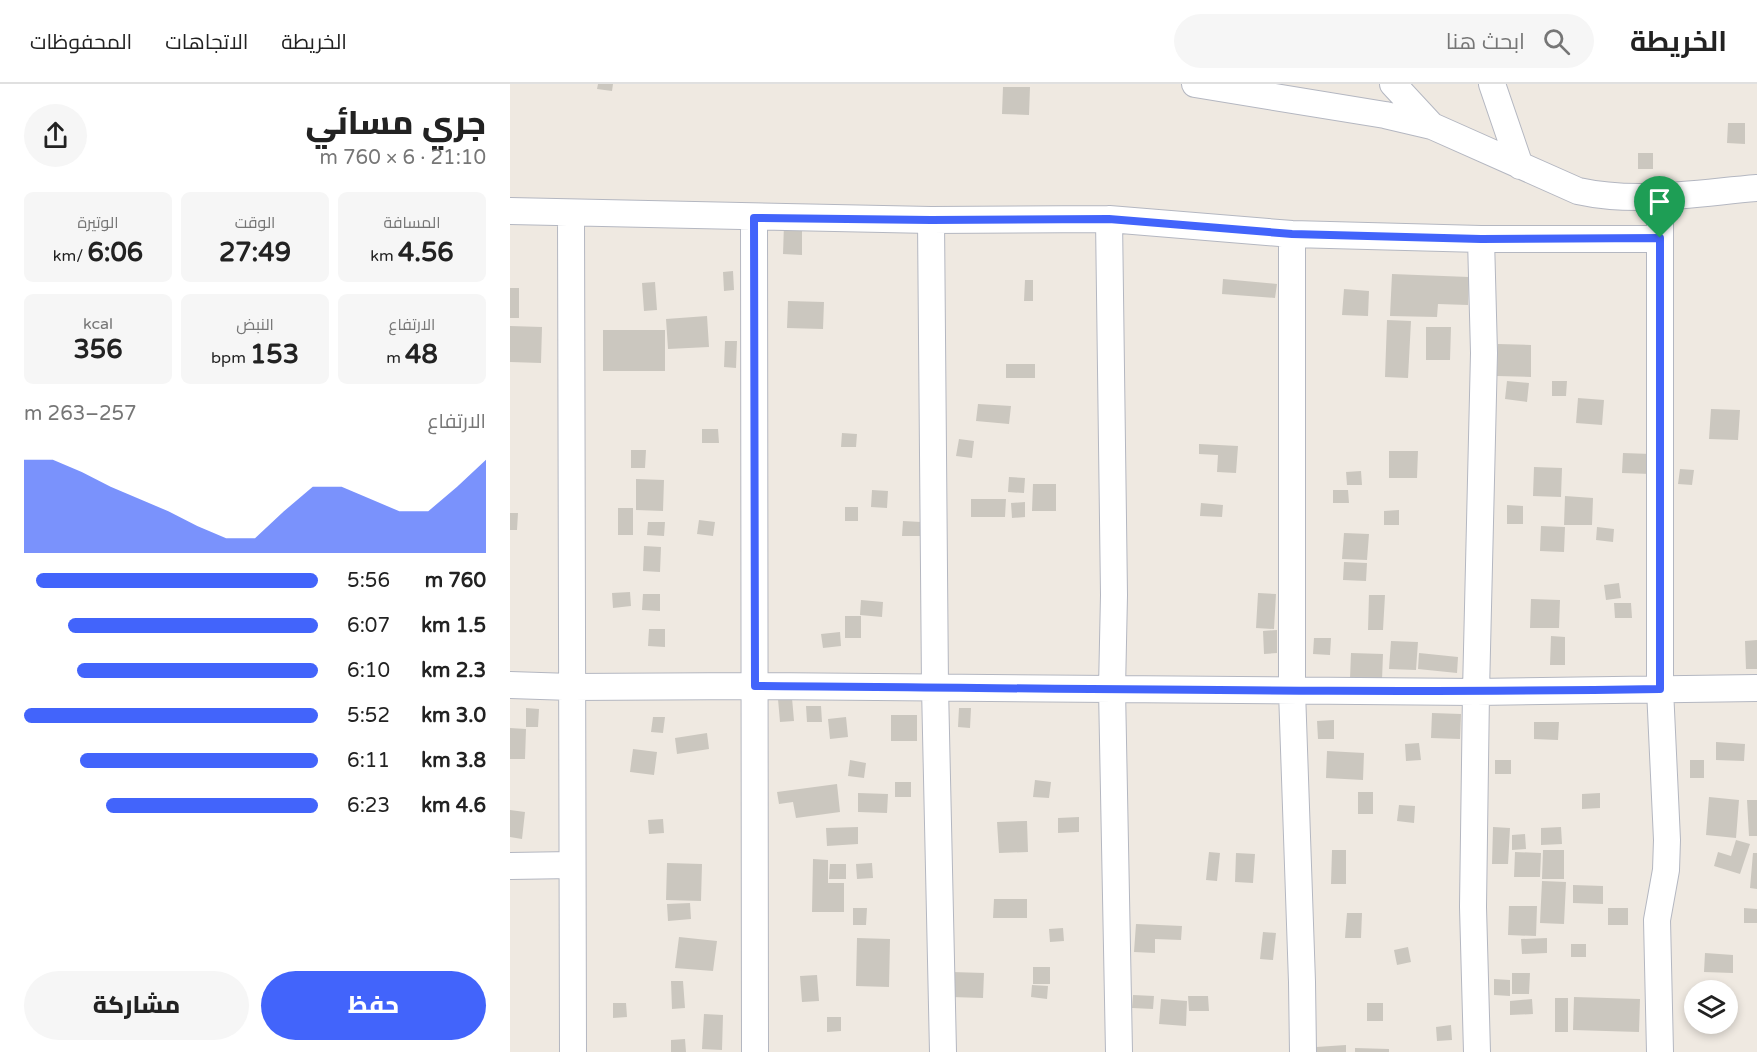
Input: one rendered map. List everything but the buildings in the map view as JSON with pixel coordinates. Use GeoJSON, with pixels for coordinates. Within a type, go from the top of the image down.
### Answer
{"type":"FeatureCollection","features":[{"type":"Feature","properties":{"kind":"street"},"geometry":{"type":"LineString","coordinates":[[1195,84],[1385,115],[1432,126],[1578,191],[1604,196],[1660,197],[1757,188]]}},
{"type":"Feature","properties":{"kind":"street"},"geometry":{"type":"LineString","coordinates":[[1393,84],[1432,126]]}},
{"type":"Feature","properties":{"kind":"street"},"geometry":{"type":"LineString","coordinates":[[1492,84],[1520,166]]}},
{"type":"Feature","properties":{"kind":"street"},"geometry":{"type":"LineString","coordinates":[[1660,197],[1660,689],[1667,840],[1666,870],[1658,920],[1660,1052]]}},
{"type":"Feature","properties":{"kind":"street"},"geometry":{"type":"LineString","coordinates":[[510,211],[754,218],[1109,219],[1292,234],[1481,239],[1660,238]]}},
{"type":"Feature","properties":{"kind":"street"},"geometry":{"type":"LineString","coordinates":[[571,213],[573,1052]]}},
{"type":"Feature","properties":{"kind":"street"},"geometry":{"type":"LineString","coordinates":[[754,218],[755,1052]]}},
{"type":"Feature","properties":{"kind":"street"},"geometry":{"type":"LineString","coordinates":[[1109,219],[1114,595],[1112,689],[1119,1052]]}},
{"type":"Feature","properties":{"kind":"street"},"geometry":{"type":"LineString","coordinates":[[931,220],[935,687],[943,1052]]}},
{"type":"Feature","properties":{"kind":"street"},"geometry":{"type":"LineString","coordinates":[[1292,234],[1292,692],[1303,1052]]}},
{"type":"Feature","properties":{"kind":"street"},"geometry":{"type":"LineString","coordinates":[[1477,1052],[1473,907],[1484,353],[1481,239]]}},
{"type":"Feature","properties":{"kind":"street"},"geometry":{"type":"LineString","coordinates":[[510,685],[935,687],[1292,692],[1757,688]]}},
{"type":"Feature","properties":{"kind":"street"},"geometry":{"type":"LineString","coordinates":[[510,866],[572,865]]}},
{"type":"Feature","properties":{"kind":"route"},"geometry":{"type":"LineString","coordinates":[[754,218],[1109,219],[1292,234],[1481,239],[1660,238],[1660,689],[1292,692],[755,686],[754,218]]}}]}
